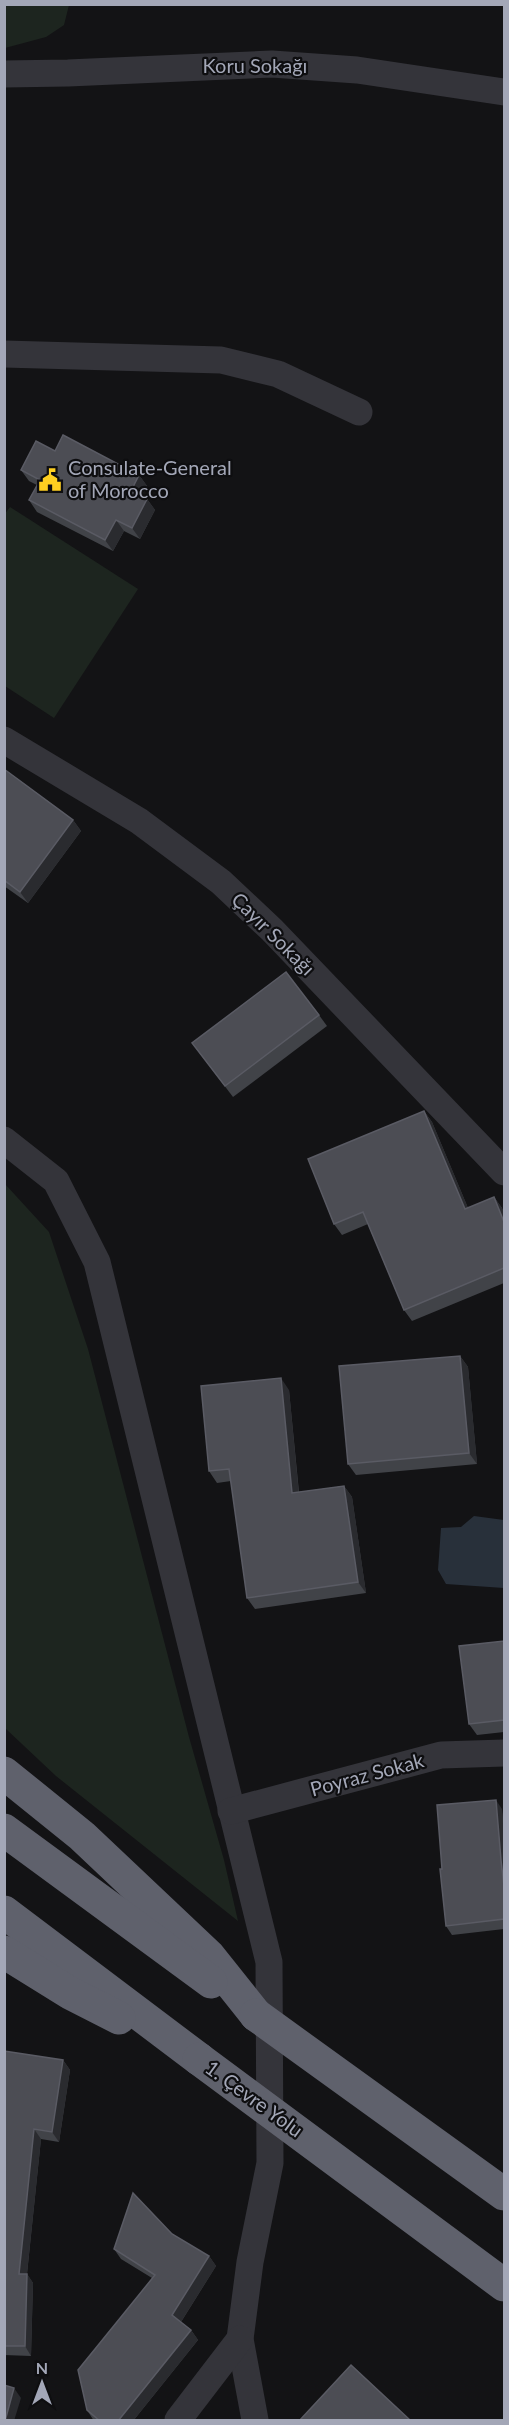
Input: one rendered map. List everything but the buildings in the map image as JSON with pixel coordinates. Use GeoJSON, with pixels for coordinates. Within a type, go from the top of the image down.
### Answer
{"type":"FeatureCollection","features":[{"type":"Feature","properties":{"kind":"highway"},"geometry":{"type":"LineString","coordinates":[[4,1773],[82,1836],[209,1956],[256,2015]]}},
{"type":"Feature","properties":{"kind":"highway"},"geometry":{"type":"LineString","coordinates":[[4,1830],[504,2194]]}},
{"type":"Feature","properties":{"kind":"highway","name":"1. Çevre Yolu"},"geometry":{"type":"LineString","coordinates":[[4,1912],[504,2285]]}},
{"type":"Feature","properties":{"kind":"highway"},"geometry":{"type":"LineString","coordinates":[[4,1952],[70,1993],[199,2059]]}},
{"type":"Feature","properties":{"kind":"street","name":"Koru Sokağı"},"geometry":{"type":"LineString","coordinates":[[4,74],[68,74],[272,63],[357,70],[504,92]]}},
{"type":"Feature","properties":{"kind":"street"},"geometry":{"type":"LineString","coordinates":[[4,354],[221,360],[278,374],[359,412]]}},
{"type":"Feature","properties":{"kind":"street","name":"Çayır Sokağı"},"geometry":{"type":"LineString","coordinates":[[4,740],[139,821],[221,882],[272,930],[504,1172]]}},
{"type":"Feature","properties":{"kind":"street"},"geometry":{"type":"LineString","coordinates":[[4,1140],[56,1181],[97,1262],[269,1962],[270,2163],[250,2262],[240,2339],[255,2421]]}},
{"type":"Feature","properties":{"kind":"street","name":"Poyraz Sokak"},"geometry":{"type":"LineString","coordinates":[[231,1810],[441,1755],[504,1753]]}},
{"type":"Feature","properties":{"kind":"street"},"geometry":{"type":"LineString","coordinates":[[178,2421],[240,2339]]}},
{"type":"Feature","properties":{"kind":"shaded area"},"geometry":{"type":"Polygon","coordinates":[[[5,4],[69,5],[64,25],[46,37],[5,48],[5,4]]]}},
{"type":"Feature","properties":{"kind":"shaded area"},"geometry":{"type":"Polygon","coordinates":[[[10,507],[138,589],[54,718],[5,686],[4,515],[10,507]]]}},
{"type":"Feature","properties":{"kind":"shaded area"},"geometry":{"type":"Polygon","coordinates":[[[5,1184],[49,1232],[88,1349],[189,1737],[224,1860],[238,1921],[56,1776],[5,1728],[5,1184]]]}},
{"type":"Feature","properties":{"kind":"shaded area"},"geometry":{"type":"Polygon","coordinates":[[[474,1516],[504,1520],[504,1588],[446,1584],[438,1570],[441,1528],[461,1527],[474,1516]]]}},
{"type":"Feature","properties":{"kind":"place","name":"Consulate-General of Morocco"},"geometry":{"type":"Point","coordinates":[50,480]}}]}
